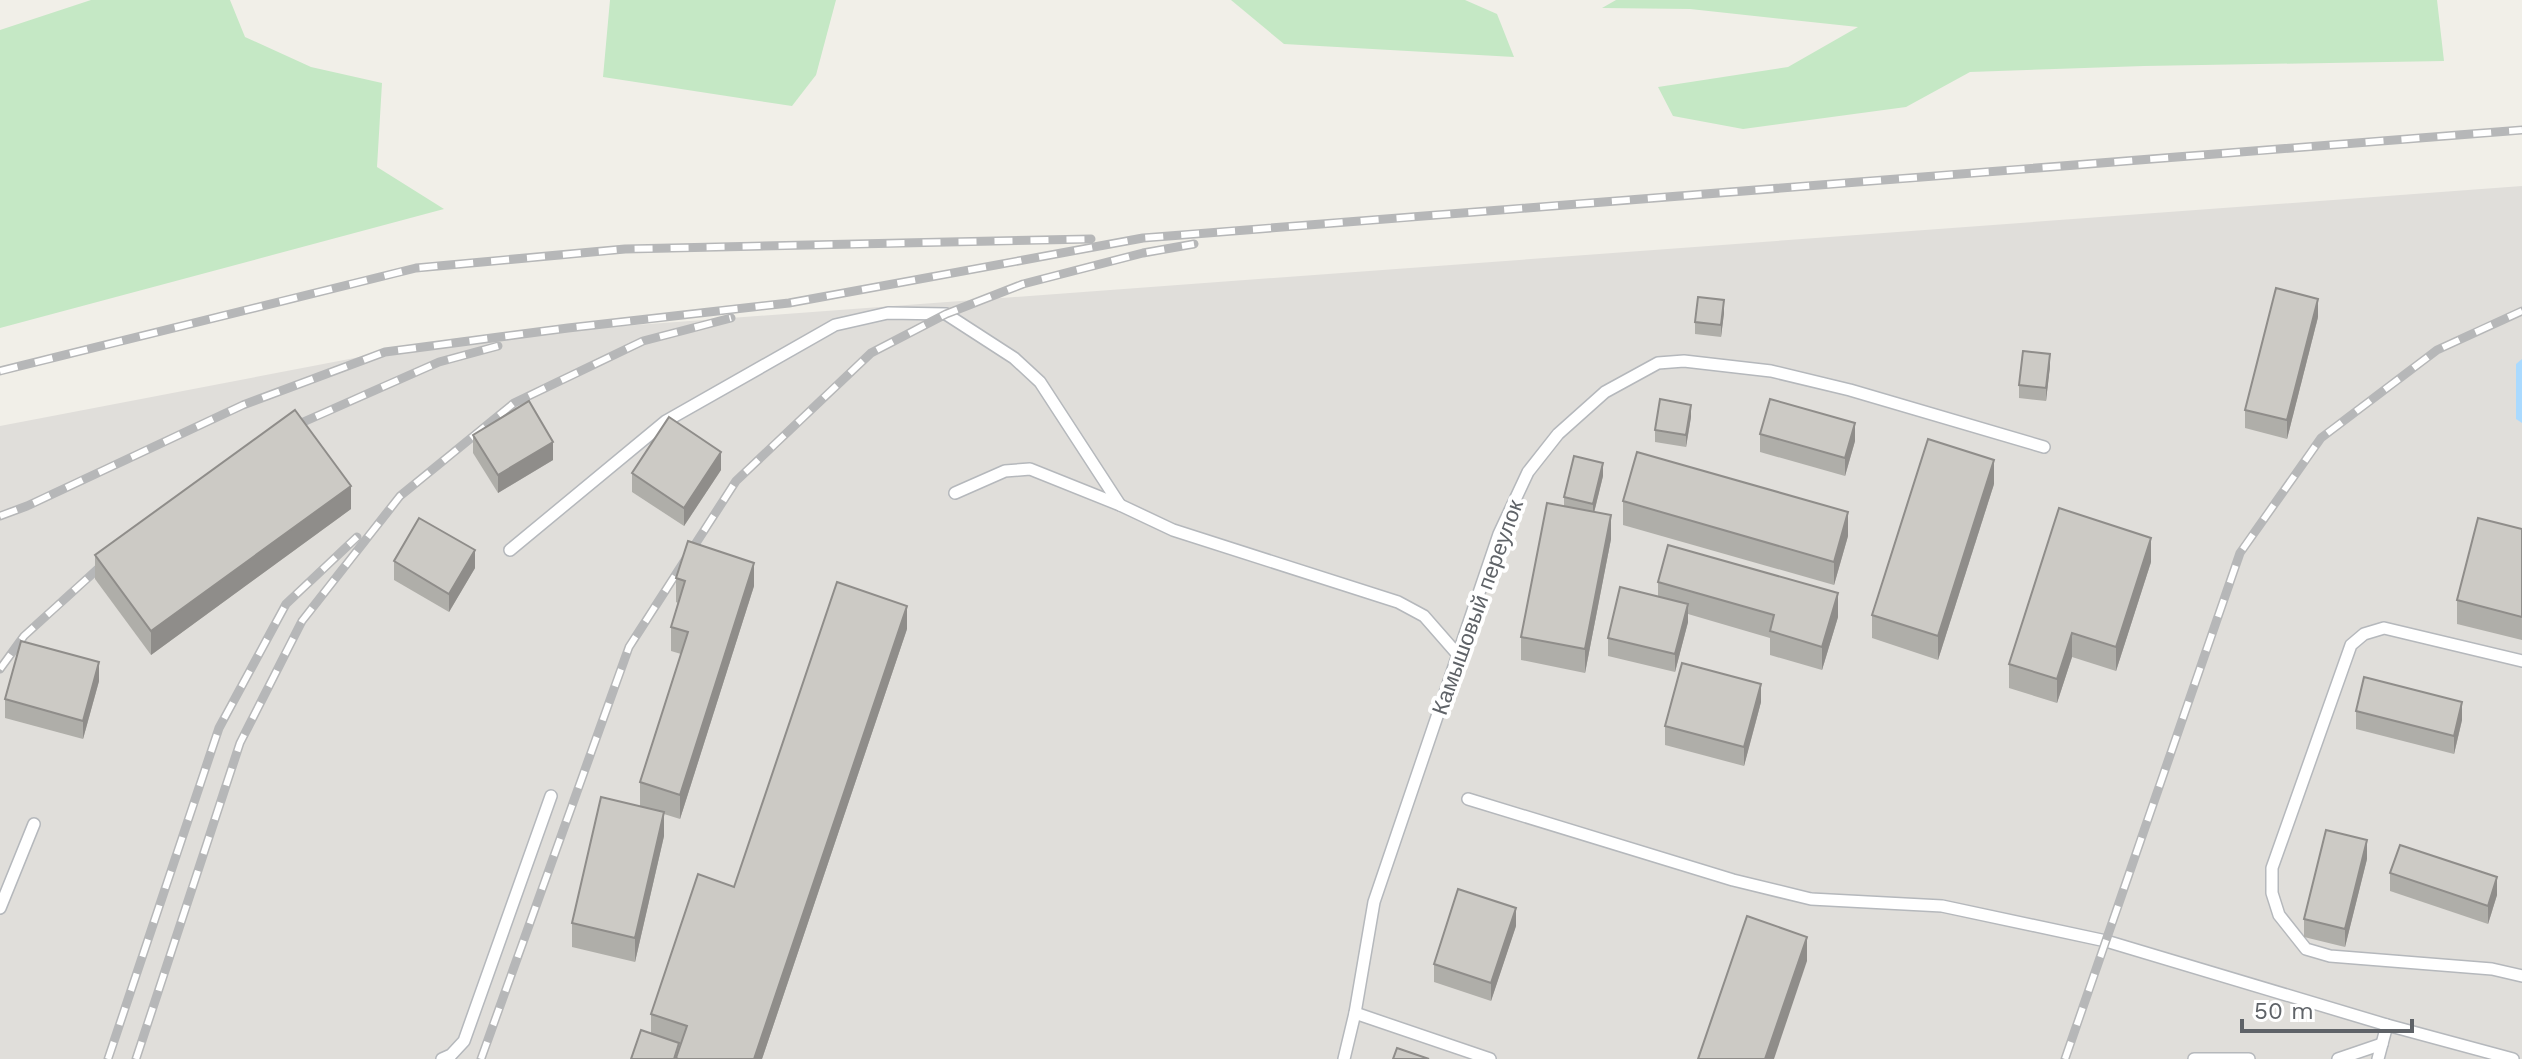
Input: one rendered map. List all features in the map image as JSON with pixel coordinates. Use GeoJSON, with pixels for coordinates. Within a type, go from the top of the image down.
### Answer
{"type":"FeatureCollection","features":[{"type":"Feature","properties":{"kind":"lane"},"geometry":{"type":"LineString","coordinates":[[510,550],[666,421],[835,325],[888,313],[946,314],[1014,358],[1040,382],[1120,505]]}},
{"type":"Feature","properties":{"kind":"lane","name":"Камышовый переулок"},"geometry":{"type":"LineString","coordinates":[[1344,1059],[1374,902],[1499,534],[1528,472],[1558,434],[1605,392],[1658,363],[1701,363],[1771,371],[1850,390],[2044,447]]}},
{"type":"Feature","properties":{"kind":"lane"},"geometry":{"type":"LineString","coordinates":[[955,493],[1005,471],[1030,469],[1173,530],[1398,602],[1424,616],[1459,656]]}},
{"type":"Feature","properties":{"kind":"lane"},"geometry":{"type":"LineString","coordinates":[[2522,661],[2384,628],[2364,634],[2351,645],[2272,868],[2272,893],[2279,915],[2306,949],[2330,956],[2492,969],[2522,976]]}},
{"type":"Feature","properties":{"kind":"lane"},"geometry":{"type":"LineString","coordinates":[[442,1059],[451,1055],[464,1041],[551,796]]}},
{"type":"Feature","properties":{"kind":"lane"},"geometry":{"type":"LineString","coordinates":[[1468,799],[1733,880],[1811,899],[1942,906],[2106,941],[2387,1025],[2513,1059]]}},
{"type":"Feature","properties":{"kind":"lane"},"geometry":{"type":"LineString","coordinates":[[0,908],[34,824]]}},
{"type":"Feature","properties":{"kind":"lane"},"geometry":{"type":"LineString","coordinates":[[1355,1013],[1490,1059]]}},
{"type":"Feature","properties":{"kind":"lane"},"geometry":{"type":"LineString","coordinates":[[2378,1059],[2387,1025]]}},
{"type":"Feature","properties":{"kind":"lane"},"geometry":{"type":"LineString","coordinates":[[2338,1059],[2382,1044]]}},
{"type":"Feature","properties":{"kind":"lane"},"geometry":{"type":"LineString","coordinates":[[2194,1059],[2249,1059]]}},
{"type":"Feature","properties":{"kind":"shaded area"},"geometry":{"type":"Polygon","coordinates":[[[2522,186],[2522,1059],[0,1059],[0,426],[459,338],[2522,186]]]}},
{"type":"Feature","properties":{"kind":"green space"},"geometry":{"type":"Polygon","coordinates":[[[91,0],[230,0],[245,37],[311,67],[382,83],[377,167],[444,209],[0,328],[0,30],[91,0]]]}},
{"type":"Feature","properties":{"kind":"green space"},"geometry":{"type":"Polygon","coordinates":[[[610,0],[836,0],[816,75],[792,106],[603,77],[610,0]]]}},
{"type":"Feature","properties":{"kind":"green space"},"geometry":{"type":"Polygon","coordinates":[[[1231,0],[1465,0],[1497,14],[1514,57],[1284,44],[1231,0]]]}},
{"type":"Feature","properties":{"kind":"green space"},"geometry":{"type":"Polygon","coordinates":[[[1616,0],[2437,0],[2444,61],[1970,72],[1906,107],[1743,129],[1673,116],[1658,87],[1788,67],[1858,27],[1690,9],[1602,8],[1616,0]]]}},
{"type":"Feature","properties":{"kind":"water"},"geometry":{"type":"Polygon","coordinates":[[[2522,359],[2522,423],[2516,419],[2516,364],[2522,359]]]}},
{"type":"Feature","properties":{"kind":"building"},"geometry":{"type":"Polygon","coordinates":[[[2276,288],[2318,299],[2287,420],[2245,410],[2276,288]]]}},
{"type":"Feature","properties":{"kind":"building"},"geometry":{"type":"Polygon","coordinates":[[[1698,297],[1724,300],[1721,325],[1695,322],[1698,297]]]}},
{"type":"Feature","properties":{"kind":"building"},"geometry":{"type":"Polygon","coordinates":[[[2023,351],[2050,354],[2046,388],[2019,385],[2023,351]]]}},
{"type":"Feature","properties":{"kind":"building"},"geometry":{"type":"Polygon","coordinates":[[[1660,399],[1691,405],[1686,435],[1655,430],[1660,399]]]}},
{"type":"Feature","properties":{"kind":"building"},"geometry":{"type":"Polygon","coordinates":[[[1770,399],[1855,423],[1845,458],[1760,434],[1770,399]]]}},
{"type":"Feature","properties":{"kind":"building"},"geometry":{"type":"Polygon","coordinates":[[[529,401],[553,442],[498,475],[473,435],[529,401]]]}},
{"type":"Feature","properties":{"kind":"building"},"geometry":{"type":"Polygon","coordinates":[[[295,410],[351,486],[151,631],[95,555],[295,410]]]}},
{"type":"Feature","properties":{"kind":"building"},"geometry":{"type":"Polygon","coordinates":[[[669,417],[721,452],[684,508],[632,473],[669,417]]]}},
{"type":"Feature","properties":{"kind":"building"},"geometry":{"type":"Polygon","coordinates":[[[1928,439],[1994,460],[1938,636],[1872,615],[1928,439]]]}},
{"type":"Feature","properties":{"kind":"building"},"geometry":{"type":"Polygon","coordinates":[[[1637,452],[1848,512],[1834,562],[1623,501],[1637,452]]]}},
{"type":"Feature","properties":{"kind":"building"},"geometry":{"type":"Polygon","coordinates":[[[1574,456],[1603,463],[1593,504],[1564,497],[1574,456]]]}},
{"type":"Feature","properties":{"kind":"building"},"geometry":{"type":"Polygon","coordinates":[[[1547,503],[1611,515],[1585,649],[1521,637],[1547,503]]]}},
{"type":"Feature","properties":{"kind":"building"},"geometry":{"type":"Polygon","coordinates":[[[2059,508],[2151,538],[2116,647],[2072,633],[2057,679],[2009,664],[2059,508]]]}},
{"type":"Feature","properties":{"kind":"building"},"geometry":{"type":"Polygon","coordinates":[[[419,518],[475,550],[449,594],[394,561],[419,518]]]}},
{"type":"Feature","properties":{"kind":"building"},"geometry":{"type":"Polygon","coordinates":[[[2478,518],[2522,529],[2522,617],[2457,600],[2478,518]]]}},
{"type":"Feature","properties":{"kind":"building"},"geometry":{"type":"Polygon","coordinates":[[[688,541],[754,563],[680,795],[640,782],[688,632],[671,627],[685,581],[676,578],[688,541]]]}},
{"type":"Feature","properties":{"kind":"building"},"geometry":{"type":"Polygon","coordinates":[[[1668,545],[1838,593],[1822,647],[1770,631],[1774,615],[1658,582],[1668,545]]]}},
{"type":"Feature","properties":{"kind":"building"},"geometry":{"type":"Polygon","coordinates":[[[837,582],[907,606],[754,1059],[678,1059],[687,1026],[651,1014],[698,874],[734,887],[837,582]]]}},
{"type":"Feature","properties":{"kind":"building"},"geometry":{"type":"Polygon","coordinates":[[[1620,587],[1688,604],[1675,654],[1608,638],[1620,587]]]}},
{"type":"Feature","properties":{"kind":"building"},"geometry":{"type":"Polygon","coordinates":[[[21,641],[99,662],[83,721],[5,699],[21,641]]]}},
{"type":"Feature","properties":{"kind":"building"},"geometry":{"type":"Polygon","coordinates":[[[1682,663],[1761,684],[1744,747],[1665,726],[1682,663]]]}},
{"type":"Feature","properties":{"kind":"building"},"geometry":{"type":"Polygon","coordinates":[[[2364,677],[2462,702],[2454,736],[2356,711],[2364,677]]]}},
{"type":"Feature","properties":{"kind":"building"},"geometry":{"type":"Polygon","coordinates":[[[601,797],[664,812],[635,938],[572,923],[601,797]]]}},
{"type":"Feature","properties":{"kind":"building"},"geometry":{"type":"Polygon","coordinates":[[[2326,830],[2367,840],[2345,929],[2304,919],[2326,830]]]}},
{"type":"Feature","properties":{"kind":"building"},"geometry":{"type":"Polygon","coordinates":[[[2400,845],[2497,877],[2488,906],[2390,873],[2400,845]]]}},
{"type":"Feature","properties":{"kind":"building"},"geometry":{"type":"Polygon","coordinates":[[[1458,889],[1516,908],[1491,983],[1434,964],[1458,889]]]}},
{"type":"Feature","properties":{"kind":"building"},"geometry":{"type":"Polygon","coordinates":[[[1747,916],[1807,937],[1765,1059],[1698,1059],[1747,916]]]}},
{"type":"Feature","properties":{"kind":"building"},"geometry":{"type":"Polygon","coordinates":[[[641,1030],[679,1043],[674,1059],[631,1059],[641,1030]]]}},
{"type":"Feature","properties":{"kind":"building"},"geometry":{"type":"Polygon","coordinates":[[[1397,1048],[1429,1059],[1393,1059],[1397,1048]]]}},
{"type":"Feature","properties":{"kind":"railway"},"geometry":{"type":"LineString","coordinates":[[0,516],[243,405],[385,352],[789,303],[1143,238],[2522,130]]}},
{"type":"Feature","properties":{"kind":"railway"},"geometry":{"type":"LineString","coordinates":[[0,371],[416,268],[625,249],[1091,239]]}},
{"type":"Feature","properties":{"kind":"railway"},"geometry":{"type":"LineString","coordinates":[[481,1059],[629,647],[736,481],[871,353],[946,314],[1023,284],[1143,253],[1194,244]]}},
{"type":"Feature","properties":{"kind":"railway"},"geometry":{"type":"LineString","coordinates":[[2065,1059],[2240,553],[2321,438],[2437,350],[2522,311]]}},
{"type":"Feature","properties":{"kind":"railway"},"geometry":{"type":"LineString","coordinates":[[136,1059],[240,743],[302,621],[400,496],[514,403],[643,341],[731,318]]}},
{"type":"Feature","properties":{"kind":"railway"},"geometry":{"type":"LineString","coordinates":[[283,431],[439,362],[498,346]]}},
{"type":"Feature","properties":{"kind":"railway"},"geometry":{"type":"LineString","coordinates":[[108,1059],[219,728],[286,604],[357,537]]}},
{"type":"Feature","properties":{"kind":"railway"},"geometry":{"type":"LineString","coordinates":[[0,669],[24,636],[112,556]]}}]}
